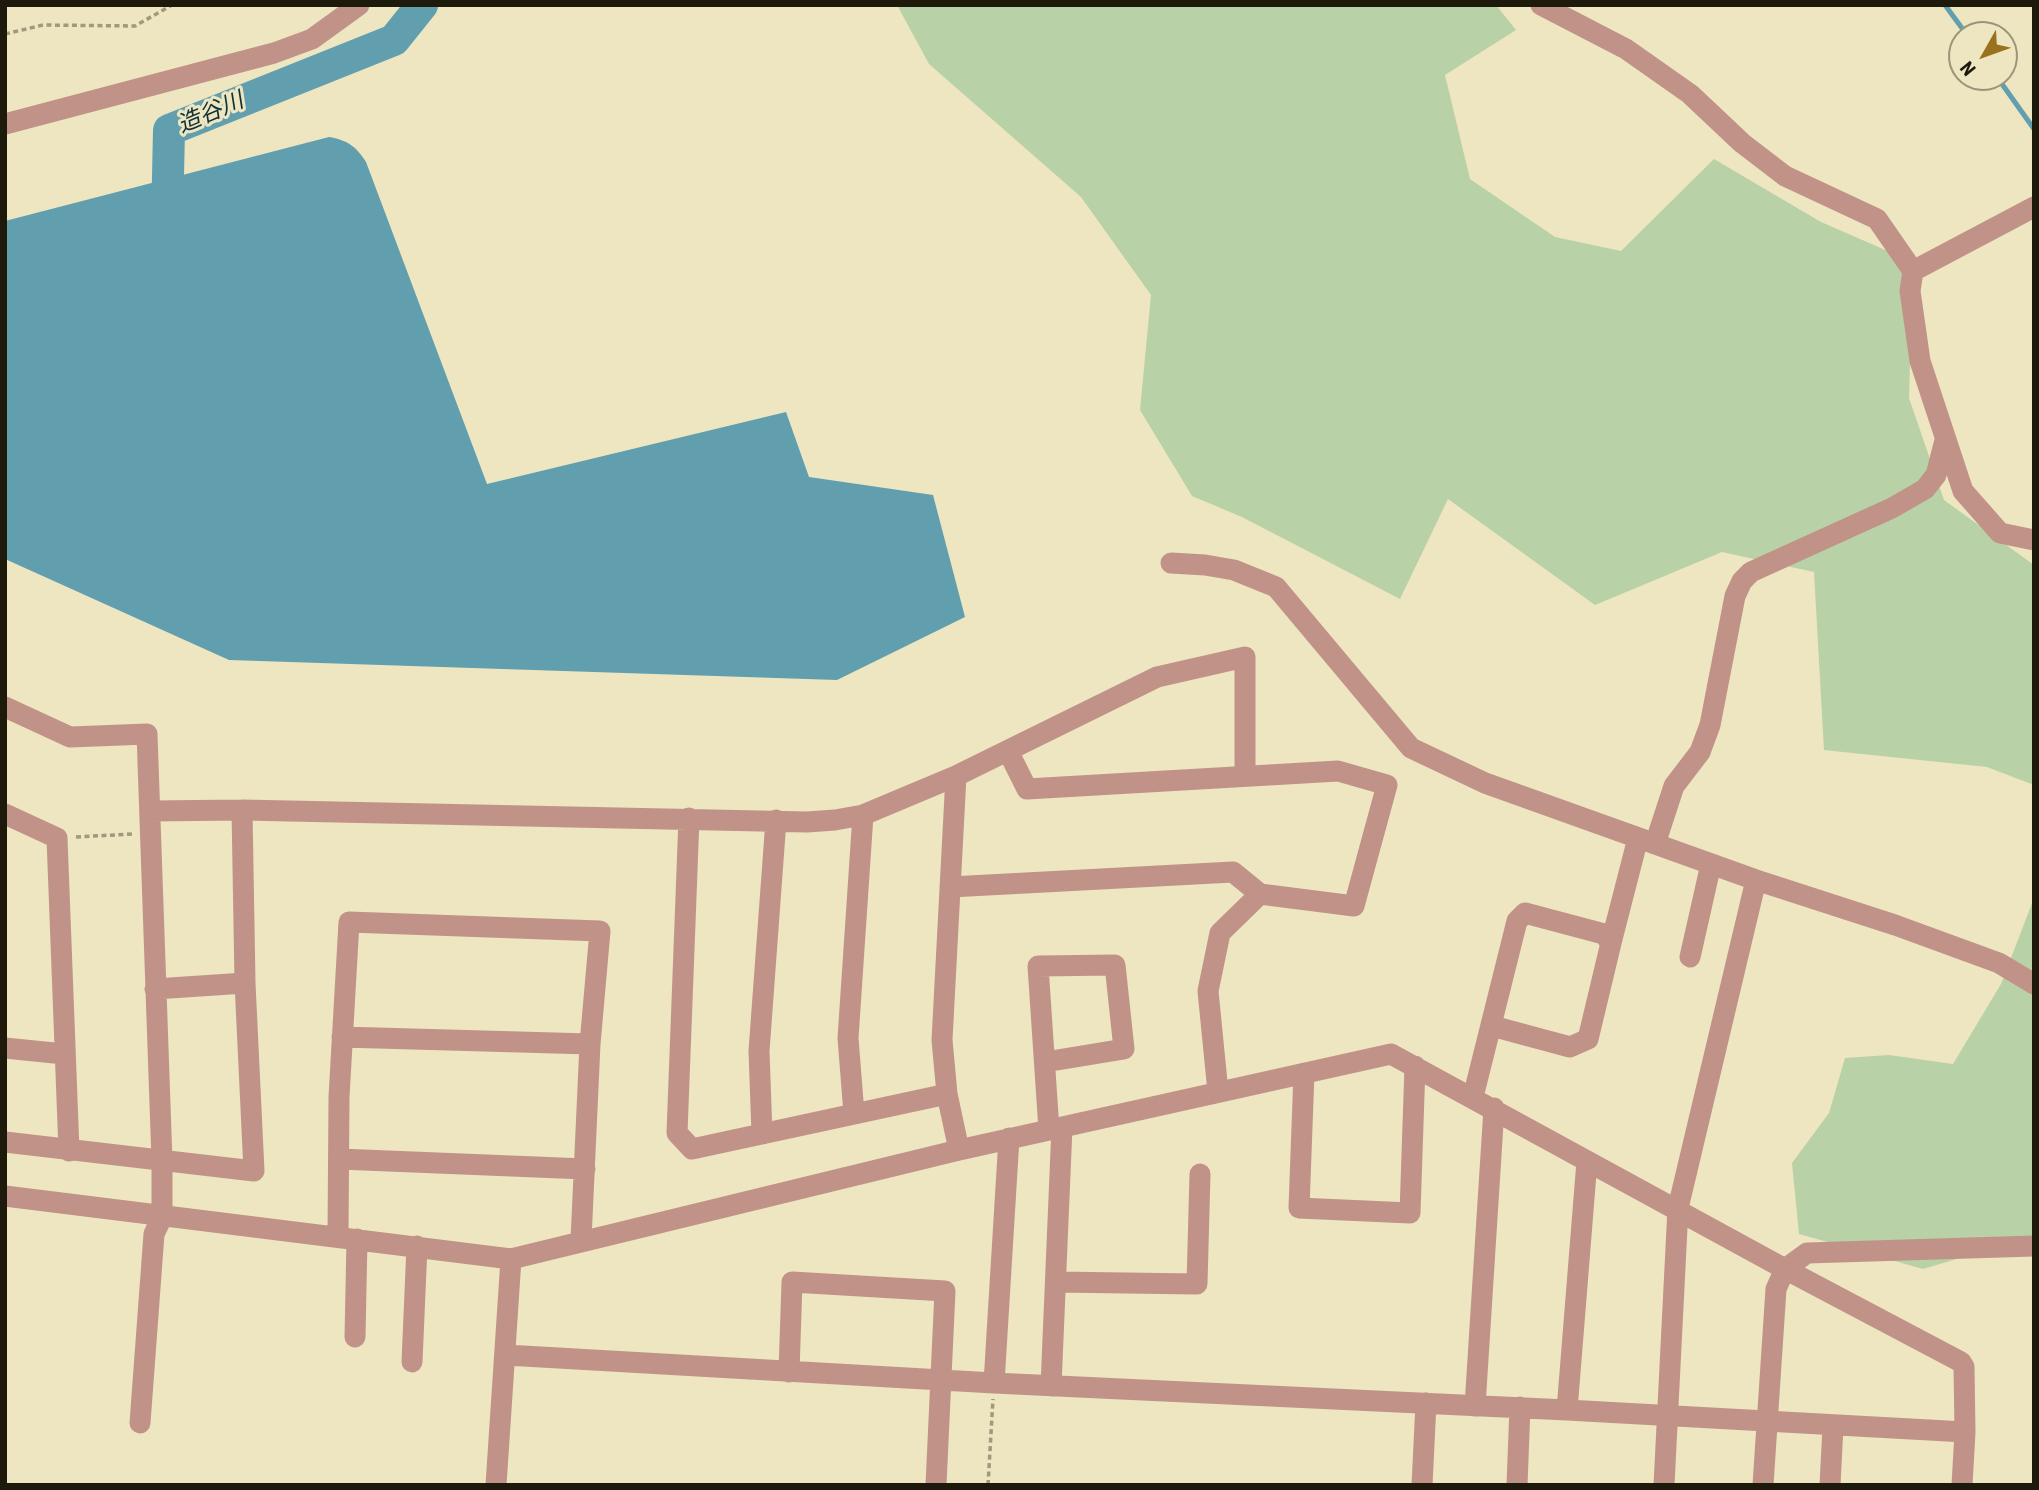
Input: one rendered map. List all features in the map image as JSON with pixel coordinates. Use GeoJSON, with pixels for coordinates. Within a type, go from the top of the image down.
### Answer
{"type":"FeatureCollection","features":[{"type":"Feature","properties":{"kind":"street"},"geometry":{"type":"LineString","coordinates":[[5,124],[274,53],[312,39],[359,5]]}},
{"type":"Feature","properties":{"kind":"street"},"geometry":{"type":"LineString","coordinates":[[1541,5],[1626,49],[1669,79],[1690,94],[1742,143],[1785,176],[1877,219],[1913,271],[1910,290],[1920,361],[1963,491],[2000,533],[2034,540]]}},
{"type":"Feature","properties":{"kind":"street"},"geometry":{"type":"LineString","coordinates":[[1913,271],[2034,207]]}},
{"type":"Feature","properties":{"kind":"street"},"geometry":{"type":"LineString","coordinates":[[1492,1026],[1570,1047],[1588,1039],[1611,943],[1647,841],[1674,786],[1700,752],[1710,725],[1735,596],[1742,581],[1751,572],[1892,508],[1925,489],[1936,475],[1945,439]]}},
{"type":"Feature","properties":{"kind":"street"},"geometry":{"type":"LineString","coordinates":[[1171,564],[1205,565],[1234,570],[1276,587],[1410,748],[1485,783],[1756,880],[1999,962],[2034,984]]}},
{"type":"Feature","properties":{"kind":"street"},"geometry":{"type":"LineString","coordinates":[[151,811],[242,810],[835,820],[863,815],[956,776],[1157,677],[1245,657],[1245,776]]}},
{"type":"Feature","properties":{"kind":"street"},"geometry":{"type":"LineString","coordinates":[[5,707],[70,737],[146,734],[151,811],[162,1217],[154,1234],[140,1423]]}},
{"type":"Feature","properties":{"kind":"street"},"geometry":{"type":"LineString","coordinates":[[950,887],[1233,872],[1261,894],[1354,906],[1387,785],[1338,771],[1027,789],[1008,751]]}},
{"type":"Feature","properties":{"kind":"street"},"geometry":{"type":"LineString","coordinates":[[956,776],[942,1040],[947,1094],[959,1150]]}},
{"type":"Feature","properties":{"kind":"street"},"geometry":{"type":"LineString","coordinates":[[5,1142],[254,1171],[245,983],[242,810]]}},
{"type":"Feature","properties":{"kind":"street"},"geometry":{"type":"LineString","coordinates":[[5,814],[57,838],[69,1151]]}},
{"type":"Feature","properties":{"kind":"street"},"geometry":{"type":"LineString","coordinates":[[854,1114],[848,1038],[863,815]]}},
{"type":"Feature","properties":{"kind":"street"},"geometry":{"type":"LineString","coordinates":[[689,818],[677,1133],[692,1149],[947,1094]]}},
{"type":"Feature","properties":{"kind":"street"},"geometry":{"type":"LineString","coordinates":[[762,1134],[759,1051],[776,820]]}},
{"type":"Feature","properties":{"kind":"street"},"geometry":{"type":"LineString","coordinates":[[1690,957],[1711,864]]}},
{"type":"Feature","properties":{"kind":"street"},"geometry":{"type":"LineString","coordinates":[[1664,1485],[1678,1209],[1756,880]]}},
{"type":"Feature","properties":{"kind":"street"},"geometry":{"type":"LineString","coordinates":[[1218,1092],[1208,991],[1220,933],[1261,894]]}},
{"type":"Feature","properties":{"kind":"street"},"geometry":{"type":"LineString","coordinates":[[1473,1097],[1517,921],[1525,913],[1604,934],[1611,943]]}},
{"type":"Feature","properties":{"kind":"street"},"geometry":{"type":"LineString","coordinates":[[355,1337],[339,1159],[342,1037],[349,922],[600,931],[590,1044],[581,1240]]}},
{"type":"Feature","properties":{"kind":"street"},"geometry":{"type":"LineString","coordinates":[[1045,1062],[1124,1049],[1115,965],[1038,966],[1045,1062],[1056,1128],[1056,1282],[1051,1385]]}},
{"type":"Feature","properties":{"kind":"street"},"geometry":{"type":"LineString","coordinates":[[155,989],[245,983]]}},
{"type":"Feature","properties":{"kind":"street"},"geometry":{"type":"LineString","coordinates":[[342,1037],[590,1044]]}},
{"type":"Feature","properties":{"kind":"street"},"geometry":{"type":"LineString","coordinates":[[5,1048],[64,1054]]}},
{"type":"Feature","properties":{"kind":"street"},"geometry":{"type":"LineString","coordinates":[[5,1196],[511,1259],[1009,1138],[1391,1054],[1961,1362],[1964,1367],[1965,1432],[1962,1485]]}},
{"type":"Feature","properties":{"kind":"street"},"geometry":{"type":"LineString","coordinates":[[1304,1073],[1299,1208],[1410,1213],[1415,1066]]}},
{"type":"Feature","properties":{"kind":"street"},"geometry":{"type":"LineString","coordinates":[[1475,1406],[1494,1108]]}},
{"type":"Feature","properties":{"kind":"street"},"geometry":{"type":"LineString","coordinates":[[993,1383],[1009,1138]]}},
{"type":"Feature","properties":{"kind":"street"},"geometry":{"type":"LineString","coordinates":[[339,1159],[586,1169]]}},
{"type":"Feature","properties":{"kind":"street"},"geometry":{"type":"LineString","coordinates":[[1567,1410],[1587,1161]]}},
{"type":"Feature","properties":{"kind":"street"},"geometry":{"type":"LineString","coordinates":[[1056,1282],[1197,1284],[1200,1174]]}},
{"type":"Feature","properties":{"kind":"street"},"geometry":{"type":"LineString","coordinates":[[1763,1485],[1765,1422],[1776,1289],[1785,1269],[1807,1253],[2034,1246]]}},
{"type":"Feature","properties":{"kind":"street"},"geometry":{"type":"LineString","coordinates":[[412,1362],[417,1247]]}},
{"type":"Feature","properties":{"kind":"street"},"geometry":{"type":"LineString","coordinates":[[496,1485],[511,1259]]}},
{"type":"Feature","properties":{"kind":"street"},"geometry":{"type":"LineString","coordinates":[[789,1372],[792,1282],[945,1291],[936,1485]]}},
{"type":"Feature","properties":{"kind":"street"},"geometry":{"type":"LineString","coordinates":[[506,1355],[993,1383],[1965,1432]]}},
{"type":"Feature","properties":{"kind":"street"},"geometry":{"type":"LineString","coordinates":[[1422,1485],[1426,1403]]}},
{"type":"Feature","properties":{"kind":"street"},"geometry":{"type":"LineString","coordinates":[[1517,1485],[1520,1408]]}},
{"type":"Feature","properties":{"kind":"street"},"geometry":{"type":"LineString","coordinates":[[1830,1485],[1833,1426]]}},
{"type":"Feature","properties":{"kind":"path"},"geometry":{"type":"LineString","coordinates":[[5,33],[43,25],[135,26],[172,5]]}},
{"type":"Feature","properties":{"kind":"path"},"geometry":{"type":"LineString","coordinates":[[57,838],[150,834]]}},
{"type":"Feature","properties":{"kind":"path"},"geometry":{"type":"LineString","coordinates":[[988,1485],[993,1383]]}},
{"type":"Feature","properties":{"kind":"green space"},"geometry":{"type":"Polygon","coordinates":[[[897,5],[1496,5],[1516,30],[1445,75],[1470,179],[1555,237],[1621,251],[1714,159],[1821,222],[1913,262],[1909,398],[1944,500],[2034,565],[2034,785],[1987,767],[1824,750],[1814,572],[1722,552],[1595,605],[1448,499],[1400,599],[1242,517],[1192,496],[1140,410],[1151,295],[1081,197],[929,64],[897,5]]]}},
{"type":"Feature","properties":{"kind":"green space"},"geometry":{"type":"Polygon","coordinates":[[[2034,898],[2034,1236],[1923,1269],[1799,1234],[1792,1163],[1829,1113],[1845,1058],[1889,1055],[1953,1064],[2001,984],[2034,898]]]}},
{"type":"Feature","properties":{"kind":"water"},"geometry":{"type":"Polygon","coordinates":[[[329,137],[350,145],[366,162],[487,484],[786,412],[809,477],[933,495],[965,617],[837,680],[229,660],[5,559],[5,221],[329,137]]]}},
{"type":"Feature","properties":{"kind":"waterway","name":"造谷川"},"geometry":{"type":"LineString","coordinates":[[167,222],[169,130],[394,40],[422,5]]}},
{"type":"Feature","properties":{"kind":"waterway"},"geometry":{"type":"LineString","coordinates":[[1945,5],[1957,21]]}},
{"type":"Feature","properties":{"kind":"waterway"},"geometry":{"type":"LineString","coordinates":[[2007,91],[2034,129]]}}]}
